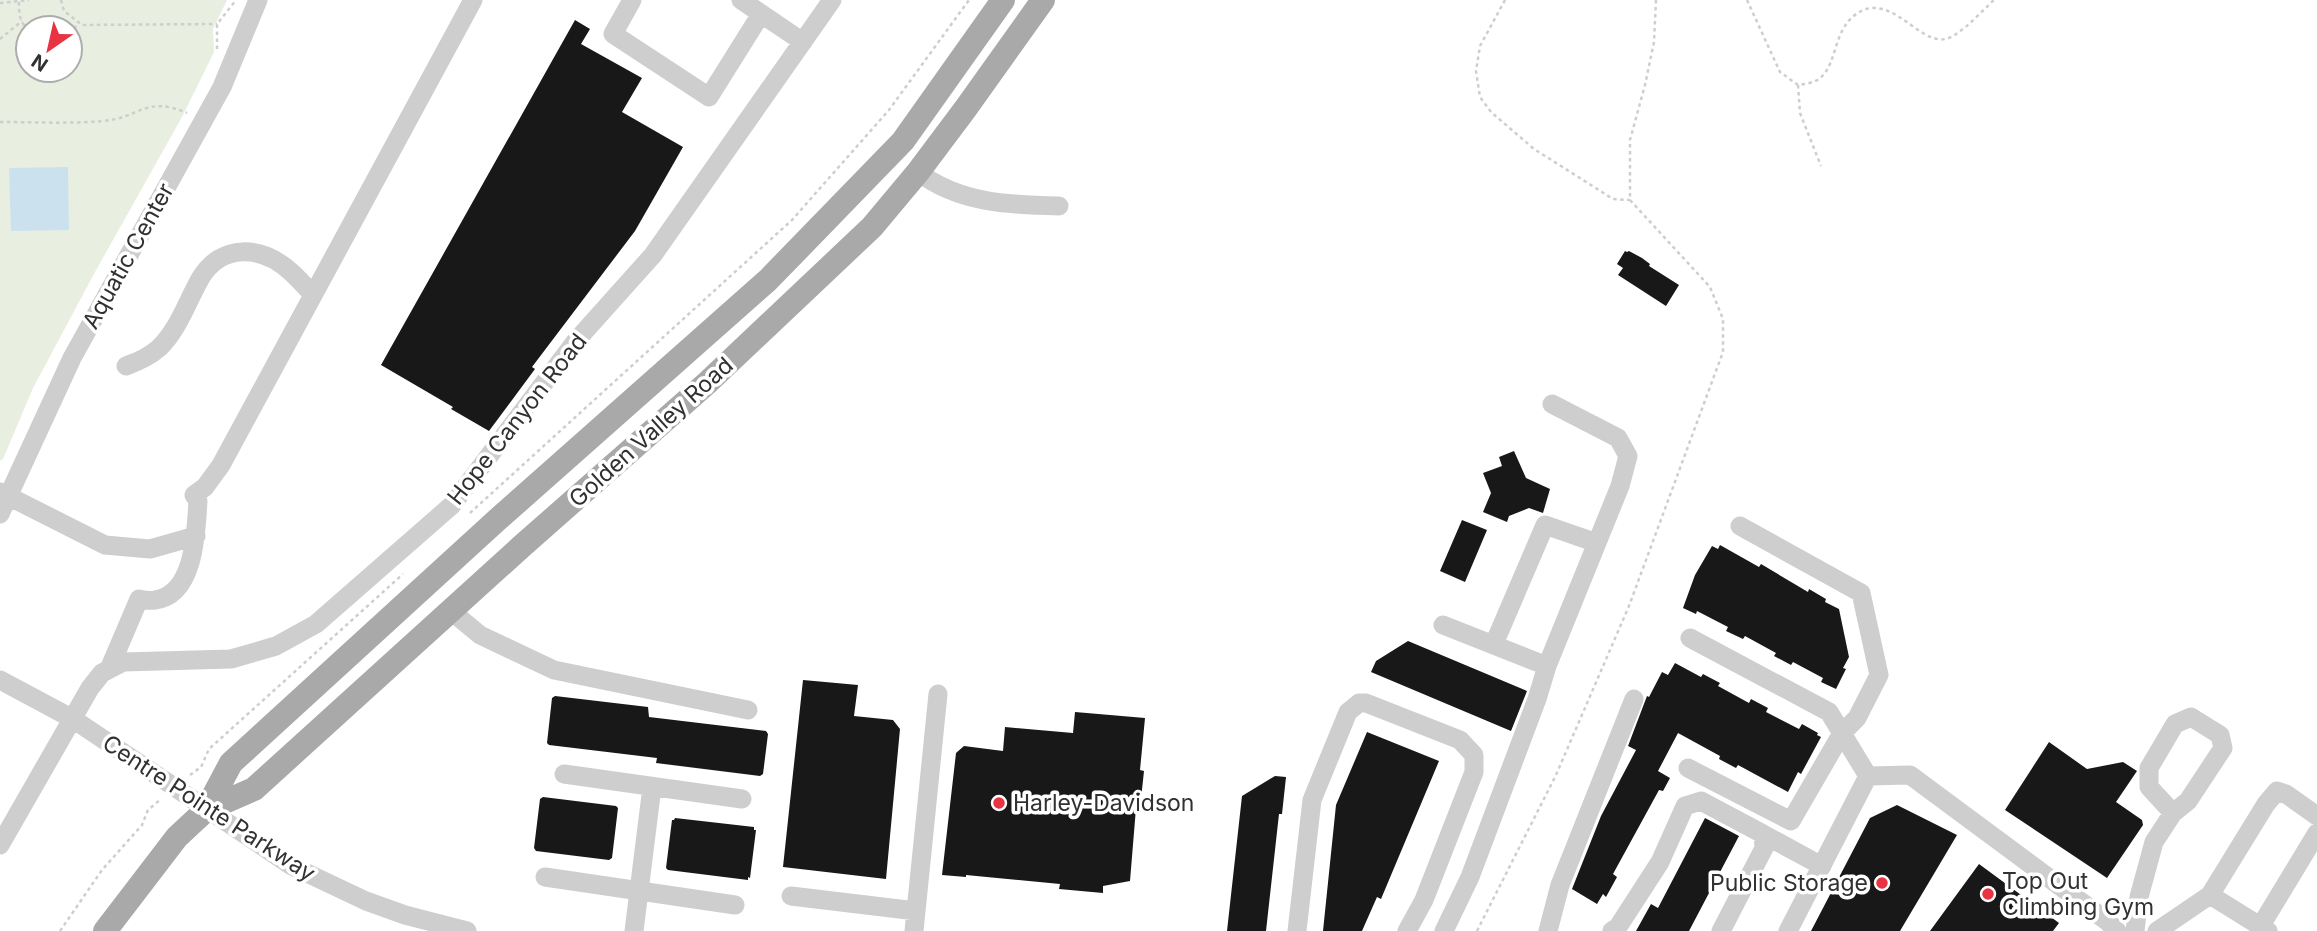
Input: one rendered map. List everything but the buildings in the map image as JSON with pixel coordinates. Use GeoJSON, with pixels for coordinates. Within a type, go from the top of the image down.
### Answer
{"type":"FeatureCollection","features":[{"type":"Feature","properties":{"kind":"main road","name":"Golden Valley Road"},"geometry":{"type":"LineString","coordinates":[[206,810],[231,762],[471,543],[768,280],[903,141],[1003,0]]}},
{"type":"Feature","properties":{"kind":"main road","name":"Golden Valley Road"},"geometry":{"type":"LineString","coordinates":[[105,931],[177,837],[206,810],[254,789],[707,383],[872,227],[918,172],[1043,0]]}},
{"type":"Feature","properties":{"kind":"street","name":"Aquatic Center"},"geometry":{"type":"LineString","coordinates":[[3,500],[83,336],[222,87],[258,0]]}},
{"type":"Feature","properties":{"kind":"street"},"geometry":{"type":"LineString","coordinates":[[0,845],[90,688],[110,667],[139,599],[157,600],[175,591],[189,570],[198,501],[194,495],[221,466],[472,0]]}},
{"type":"Feature","properties":{"kind":"street"},"geometry":{"type":"LineString","coordinates":[[632,0],[613,34],[709,97],[761,14]]}},
{"type":"Feature","properties":{"kind":"street"},"geometry":{"type":"LineString","coordinates":[[741,0],[803,42]]}},
{"type":"Feature","properties":{"kind":"street","name":"Hope Canyon Road"},"geometry":{"type":"LineString","coordinates":[[110,667],[123,662],[231,659],[276,646],[316,624],[452,505],[575,342],[653,255],[832,0]]}},
{"type":"Feature","properties":{"kind":"street"},"geometry":{"type":"LineString","coordinates":[[918,172],[937,187],[970,198],[1017,205],[1059,206]]}},
{"type":"Feature","properties":{"kind":"street"},"geometry":{"type":"LineString","coordinates":[[126,366],[159,348],[178,323],[201,276],[222,256],[245,250],[269,257],[289,270],[313,295]]}},
{"type":"Feature","properties":{"kind":"street"},"geometry":{"type":"LineString","coordinates":[[1444,931],[1470,877],[1547,666],[1620,486],[1628,456],[1618,438],[1552,404]]}},
{"type":"Feature","properties":{"kind":"street"},"geometry":{"type":"LineString","coordinates":[[3,500],[105,545],[150,549],[195,536]]}},
{"type":"Feature","properties":{"kind":"street"},"geometry":{"type":"LineString","coordinates":[[1494,644],[1545,525],[1597,543]]}},
{"type":"Feature","properties":{"kind":"street"},"geometry":{"type":"LineString","coordinates":[[1688,768],[1791,821],[1842,733],[1857,718],[1879,675],[1861,593],[1740,526]]}},
{"type":"Feature","properties":{"kind":"street"},"geometry":{"type":"LineString","coordinates":[[451,611],[480,635],[554,670],[748,710]]}},
{"type":"Feature","properties":{"kind":"street"},"geometry":{"type":"LineString","coordinates":[[1443,625],[1547,666]]}},
{"type":"Feature","properties":{"kind":"street"},"geometry":{"type":"LineString","coordinates":[[1690,638],[1829,712],[1868,776]]}},
{"type":"Feature","properties":{"kind":"street","name":"Centre Pointe Parkway"},"geometry":{"type":"LineString","coordinates":[[0,680],[73,719],[257,845],[328,885],[404,915],[467,931]]}},
{"type":"Feature","properties":{"kind":"street"},"geometry":{"type":"LineString","coordinates":[[914,931],[938,694]]}},
{"type":"Feature","properties":{"kind":"street"},"geometry":{"type":"LineString","coordinates":[[1548,931],[1560,885],[1634,699]]}},
{"type":"Feature","properties":{"kind":"street"},"geometry":{"type":"LineString","coordinates":[[1297,931],[1312,800],[1348,712],[1359,703],[1366,703],[1460,740],[1474,755],[1474,772],[1424,900],[1407,931]]}},
{"type":"Feature","properties":{"kind":"street"},"geometry":{"type":"LineString","coordinates":[[2135,931],[2138,897],[2154,842],[2173,813],[2188,801],[2223,748],[2220,735],[2191,717],[2175,724],[2149,768],[2149,787],[2173,813]]}},
{"type":"Feature","properties":{"kind":"street"},"geometry":{"type":"LineString","coordinates":[[564,774],[742,799]]}},
{"type":"Feature","properties":{"kind":"street"},"geometry":{"type":"LineString","coordinates":[[1868,776],[1910,775],[2117,931]]}},
{"type":"Feature","properties":{"kind":"street"},"geometry":{"type":"LineString","coordinates":[[1788,931],[1868,776]]}},
{"type":"Feature","properties":{"kind":"street"},"geometry":{"type":"LineString","coordinates":[[634,931],[652,787]]}},
{"type":"Feature","properties":{"kind":"street"},"geometry":{"type":"LineString","coordinates":[[2157,931],[2210,895],[2266,804],[2277,791],[2286,794],[2317,816]]}},
{"type":"Feature","properties":{"kind":"street"},"geometry":{"type":"LineString","coordinates":[[1612,931],[1626,916],[1660,862],[1685,806],[1701,801],[1822,866]]}},
{"type":"Feature","properties":{"kind":"street"},"geometry":{"type":"LineString","coordinates":[[2210,895],[2264,929],[2317,833]]}},
{"type":"Feature","properties":{"kind":"street"},"geometry":{"type":"LineString","coordinates":[[1721,931],[1764,848],[1763,834]]}},
{"type":"Feature","properties":{"kind":"street"},"geometry":{"type":"LineString","coordinates":[[545,877],[734,905]]}},
{"type":"Feature","properties":{"kind":"street"},"geometry":{"type":"LineString","coordinates":[[790,896],[916,911]]}},
{"type":"Feature","properties":{"kind":"path"},"geometry":{"type":"LineString","coordinates":[[0,3],[29,0]]}},
{"type":"Feature","properties":{"kind":"path"},"geometry":{"type":"LineString","coordinates":[[464,519],[792,220],[888,110],[969,0]]}},
{"type":"Feature","properties":{"kind":"path"},"geometry":{"type":"LineString","coordinates":[[1506,0],[1480,46],[1476,71],[1480,97],[1491,112],[1534,149],[1613,199],[1630,200]]}},
{"type":"Feature","properties":{"kind":"path"},"geometry":{"type":"LineString","coordinates":[[1747,0],[1780,72],[1798,85]]}},
{"type":"Feature","properties":{"kind":"path"},"geometry":{"type":"LineString","coordinates":[[1798,85],[1819,79],[1825,71],[1840,32],[1864,10],[1874,7],[1900,14],[1920,31],[1944,40],[1953,37],[1994,0]]}},
{"type":"Feature","properties":{"kind":"path"},"geometry":{"type":"LineString","coordinates":[[19,2],[21,14]]}},
{"type":"Feature","properties":{"kind":"path"},"geometry":{"type":"LineString","coordinates":[[84,25],[217,24]]}},
{"type":"Feature","properties":{"kind":"path"},"geometry":{"type":"LineString","coordinates":[[0,39],[14,28]]}},
{"type":"Feature","properties":{"kind":"path"},"geometry":{"type":"LineString","coordinates":[[1798,85],[1800,113],[1821,166]]}},
{"type":"Feature","properties":{"kind":"path"},"geometry":{"type":"LineString","coordinates":[[0,122],[104,121],[151,106],[187,113]]}},
{"type":"Feature","properties":{"kind":"path"},"geometry":{"type":"LineString","coordinates":[[60,931],[102,870],[142,825],[148,810],[201,767],[209,750],[403,574]]}},
{"type":"Feature","properties":{"kind":"shaded area"},"geometry":{"type":"Polygon","coordinates":[[[0,0],[227,0],[213,29],[214,52],[182,117],[33,388],[0,461],[0,0]]]}},
{"type":"Feature","properties":{"kind":"water"},"geometry":{"type":"Polygon","coordinates":[[[68,167],[69,230],[11,231],[9,168],[68,167]]]}},
{"type":"Feature","properties":{"kind":"place","name":"Harley-Davidson"},"geometry":{"type":"Point","coordinates":[999,803]}},
{"type":"Feature","properties":{"kind":"place","name":"Public Storage"},"geometry":{"type":"Point","coordinates":[1882,883]}},
{"type":"Feature","properties":{"kind":"place","name":"Top Out Climbing Gym"},"geometry":{"type":"Point","coordinates":[1988,894]}}]}
